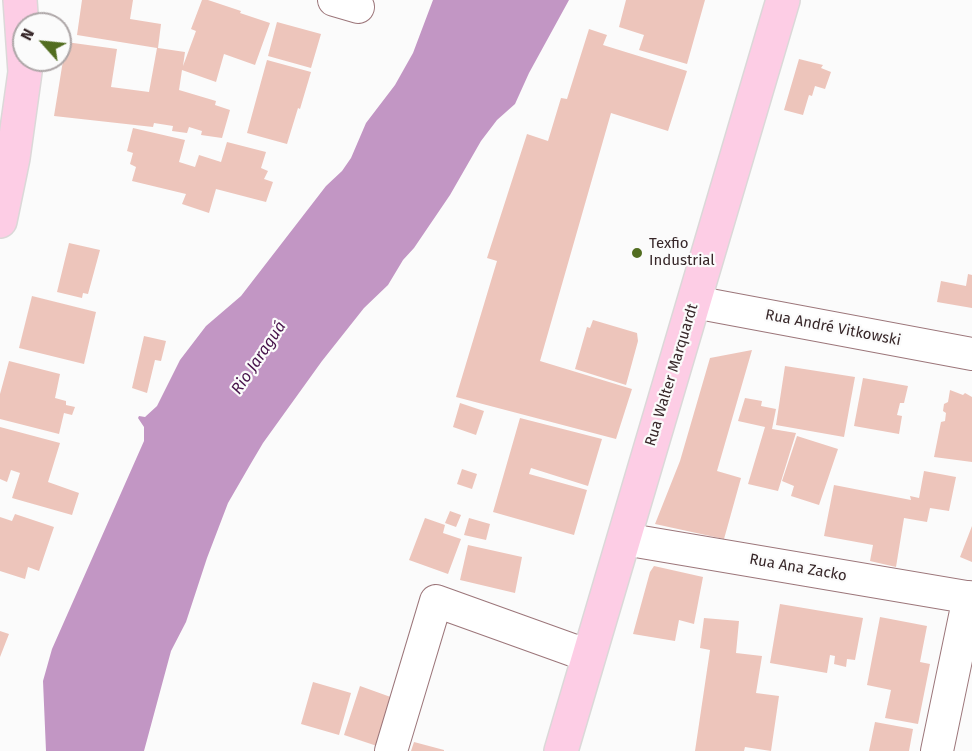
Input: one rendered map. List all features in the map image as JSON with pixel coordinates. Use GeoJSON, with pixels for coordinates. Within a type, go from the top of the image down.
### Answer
{"type":"FeatureCollection","features":[{"type":"Feature","properties":{"kind":"main road"},"geometry":{"type":"LineString","coordinates":[[0,221],[13,158],[24,72],[20,0]]}},
{"type":"Feature","properties":{"kind":"main road","name":"Rua Walter Marquardt"},"geometry":{"type":"LineString","coordinates":[[561,751],[783,0]]}},
{"type":"Feature","properties":{"kind":"street","name":"Rua André Vitkowski"},"geometry":{"type":"LineString","coordinates":[[694,302],[972,354]]}},
{"type":"Feature","properties":{"kind":"street","name":"Rua Ana Zacko"},"geometry":{"type":"LineString","coordinates":[[624,539],[970,598]]}},
{"type":"Feature","properties":{"kind":"street"},"geometry":{"type":"LineString","coordinates":[[937,751],[970,598]]}},
{"type":"Feature","properties":{"kind":"street"},"geometry":{"type":"LineString","coordinates":[[391,751],[436,601],[589,656]]}},
{"type":"Feature","properties":{"kind":"water","name":"Rio Jaraguá"},"geometry":{"type":"Polygon","coordinates":[[[433,0],[569,0],[529,73],[515,104],[497,120],[481,141],[450,195],[414,248],[403,260],[388,285],[364,308],[322,361],[263,443],[228,503],[186,622],[171,651],[144,751],[46,751],[43,681],[52,649],[144,441],[144,427],[139,416],[145,417],[157,406],[180,360],[206,326],[241,296],[326,186],[342,171],[351,158],[366,123],[395,85],[413,53],[433,0]]]}},
{"type":"Feature","properties":{"kind":"building"},"geometry":{"type":"Polygon","coordinates":[[[82,0],[133,0],[130,19],[161,24],[158,48],[185,52],[183,66],[196,31],[191,29],[202,0],[241,11],[240,13],[270,23],[255,65],[224,54],[216,82],[182,70],[179,90],[216,101],[215,105],[230,110],[222,138],[201,135],[202,131],[189,127],[187,133],[172,131],[173,126],[154,123],[153,127],[54,116],[61,72],[72,72],[72,43],[117,49],[111,87],[149,92],[157,48],[77,35],[82,0]]]}},
{"type":"Feature","properties":{"kind":"building"},"geometry":{"type":"Polygon","coordinates":[[[626,0],[705,0],[687,64],[639,50],[644,35],[619,27],[626,0]]]}},
{"type":"Feature","properties":{"kind":"building"},"geometry":{"type":"Polygon","coordinates":[[[277,22],[321,34],[311,68],[268,56],[277,22]]]}},
{"type":"Feature","properties":{"kind":"building"},"geometry":{"type":"Polygon","coordinates":[[[589,29],[607,35],[603,45],[687,71],[668,131],[611,113],[540,361],[632,389],[616,439],[456,397],[497,261],[487,258],[527,134],[548,141],[561,98],[567,99],[589,29]]]}},
{"type":"Feature","properties":{"kind":"building"},"geometry":{"type":"Polygon","coordinates":[[[799,59],[823,65],[821,68],[831,72],[825,89],[815,86],[812,96],[809,95],[803,115],[784,110],[799,59]]]}},
{"type":"Feature","properties":{"kind":"building"},"geometry":{"type":"Polygon","coordinates":[[[267,60],[311,72],[287,144],[247,133],[267,60]]]}},
{"type":"Feature","properties":{"kind":"building"},"geometry":{"type":"Polygon","coordinates":[[[133,128],[185,140],[179,162],[195,167],[199,155],[221,162],[227,142],[266,152],[261,168],[268,171],[264,179],[273,182],[266,202],[216,189],[209,213],[182,204],[186,194],[132,181],[136,167],[130,164],[133,153],[127,151],[133,128]]]}},
{"type":"Feature","properties":{"kind":"building"},"geometry":{"type":"Polygon","coordinates":[[[69,243],[100,250],[88,294],[83,293],[82,298],[57,292],[69,243]]]}},
{"type":"Feature","properties":{"kind":"building"},"geometry":{"type":"Polygon","coordinates":[[[968,274],[972,275],[972,308],[937,302],[941,281],[966,286],[968,274]]]}},
{"type":"Feature","properties":{"kind":"building"},"geometry":{"type":"Polygon","coordinates":[[[32,296],[96,312],[84,364],[19,348],[32,296]]]}},
{"type":"Feature","properties":{"kind":"building"},"geometry":{"type":"Polygon","coordinates":[[[593,320],[637,333],[638,341],[626,385],[575,369],[587,327],[590,328],[593,320]]]}},
{"type":"Feature","properties":{"kind":"building"},"geometry":{"type":"Polygon","coordinates":[[[144,336],[166,341],[161,361],[155,360],[147,393],[132,388],[144,336]]]}},
{"type":"Feature","properties":{"kind":"building"},"geometry":{"type":"Polygon","coordinates":[[[752,350],[717,471],[741,478],[724,539],[655,524],[680,461],[710,358],[752,350]]]}},
{"type":"Feature","properties":{"kind":"building"},"geometry":{"type":"Polygon","coordinates":[[[9,361],[60,374],[55,398],[66,401],[66,405],[75,407],[72,415],[64,413],[59,434],[0,419],[0,394],[9,361]]]}},
{"type":"Feature","properties":{"kind":"building"},"geometry":{"type":"Polygon","coordinates":[[[785,366],[855,377],[844,437],[776,425],[785,366]]]}},
{"type":"Feature","properties":{"kind":"building"},"geometry":{"type":"Polygon","coordinates":[[[863,378],[908,386],[904,403],[900,403],[897,415],[902,416],[899,434],[854,426],[863,378]]]}},
{"type":"Feature","properties":{"kind":"building"},"geometry":{"type":"Polygon","coordinates":[[[950,390],[972,397],[972,462],[934,457],[941,422],[945,421],[944,404],[948,402],[950,390]]]}},
{"type":"Feature","properties":{"kind":"building"},"geometry":{"type":"Polygon","coordinates":[[[745,398],[762,401],[761,406],[776,409],[772,429],[796,433],[778,491],[748,484],[765,427],[738,421],[745,398]]]}},
{"type":"Feature","properties":{"kind":"building"},"geometry":{"type":"Polygon","coordinates":[[[460,403],[484,411],[476,435],[453,427],[460,403]]]}},
{"type":"Feature","properties":{"kind":"building"},"geometry":{"type":"Polygon","coordinates":[[[520,418],[602,439],[588,486],[531,468],[529,474],[587,490],[574,535],[493,512],[520,418]]]}},
{"type":"Feature","properties":{"kind":"building"},"geometry":{"type":"Polygon","coordinates":[[[0,427],[60,443],[48,482],[79,493],[72,515],[12,498],[20,473],[11,470],[7,482],[0,479],[0,427]]]}},
{"type":"Feature","properties":{"kind":"building"},"geometry":{"type":"Polygon","coordinates":[[[797,436],[838,449],[819,505],[791,496],[794,486],[782,481],[797,436]]]}},
{"type":"Feature","properties":{"kind":"building"},"geometry":{"type":"Polygon","coordinates":[[[462,469],[477,474],[472,489],[457,484],[462,469]]]}},
{"type":"Feature","properties":{"kind":"building"},"geometry":{"type":"Polygon","coordinates":[[[924,471],[956,477],[949,511],[930,508],[927,522],[904,518],[896,567],[870,561],[873,545],[824,536],[834,485],[911,500],[910,496],[919,498],[924,471]]]}},
{"type":"Feature","properties":{"kind":"building"},"geometry":{"type":"Polygon","coordinates":[[[450,511],[461,515],[456,527],[445,523],[450,511]]]}},
{"type":"Feature","properties":{"kind":"building"},"geometry":{"type":"Polygon","coordinates":[[[15,514],[54,527],[39,571],[28,567],[25,579],[0,571],[0,517],[12,521],[15,514]]]}},
{"type":"Feature","properties":{"kind":"building"},"geometry":{"type":"Polygon","coordinates":[[[425,518],[445,525],[443,533],[461,539],[448,574],[409,560],[425,518]]]}},
{"type":"Feature","properties":{"kind":"building"},"geometry":{"type":"Polygon","coordinates":[[[469,518],[490,524],[486,540],[464,535],[469,518]]]}},
{"type":"Feature","properties":{"kind":"building"},"geometry":{"type":"Polygon","coordinates":[[[972,526],[972,562],[960,557],[972,526]]]}},
{"type":"Feature","properties":{"kind":"building"},"geometry":{"type":"Polygon","coordinates":[[[468,545],[522,557],[515,593],[460,580],[468,545]]]}},
{"type":"Feature","properties":{"kind":"building"},"geometry":{"type":"Polygon","coordinates":[[[654,566],[703,577],[694,624],[679,620],[675,641],[633,634],[650,572],[654,566]]]}},
{"type":"Feature","properties":{"kind":"building"},"geometry":{"type":"Polygon","coordinates":[[[780,604],[863,618],[855,660],[847,659],[846,667],[834,664],[835,656],[830,655],[827,673],[770,663],[780,604]]]}},
{"type":"Feature","properties":{"kind":"building"},"geometry":{"type":"Polygon","coordinates":[[[880,617],[927,626],[920,662],[930,664],[918,724],[885,718],[891,690],[867,685],[880,617]]]}},
{"type":"Feature","properties":{"kind":"building"},"geometry":{"type":"Polygon","coordinates":[[[704,618],[739,621],[736,653],[762,656],[756,693],[779,696],[771,751],[745,747],[744,751],[695,751],[710,650],[700,648],[704,618]]]}},
{"type":"Feature","properties":{"kind":"building"},"geometry":{"type":"Polygon","coordinates":[[[0,631],[9,634],[0,657],[0,631]]]}},
{"type":"Feature","properties":{"kind":"building"},"geometry":{"type":"Polygon","coordinates":[[[313,682],[351,693],[339,735],[301,724],[313,682]]]}},
{"type":"Feature","properties":{"kind":"building"},"geometry":{"type":"Polygon","coordinates":[[[360,686],[399,700],[383,748],[344,735],[360,686]]]}},
{"type":"Feature","properties":{"kind":"building"},"geometry":{"type":"Polygon","coordinates":[[[875,722],[913,729],[909,751],[869,751],[875,722]]]}},
{"type":"Feature","properties":{"kind":"building"},"geometry":{"type":"Polygon","coordinates":[[[414,742],[444,750],[444,751],[411,751],[414,742]]]}},
{"type":"Feature","properties":{"kind":"place","name":"Texfio Industrial"},"geometry":{"type":"Point","coordinates":[637,253]}}]}
